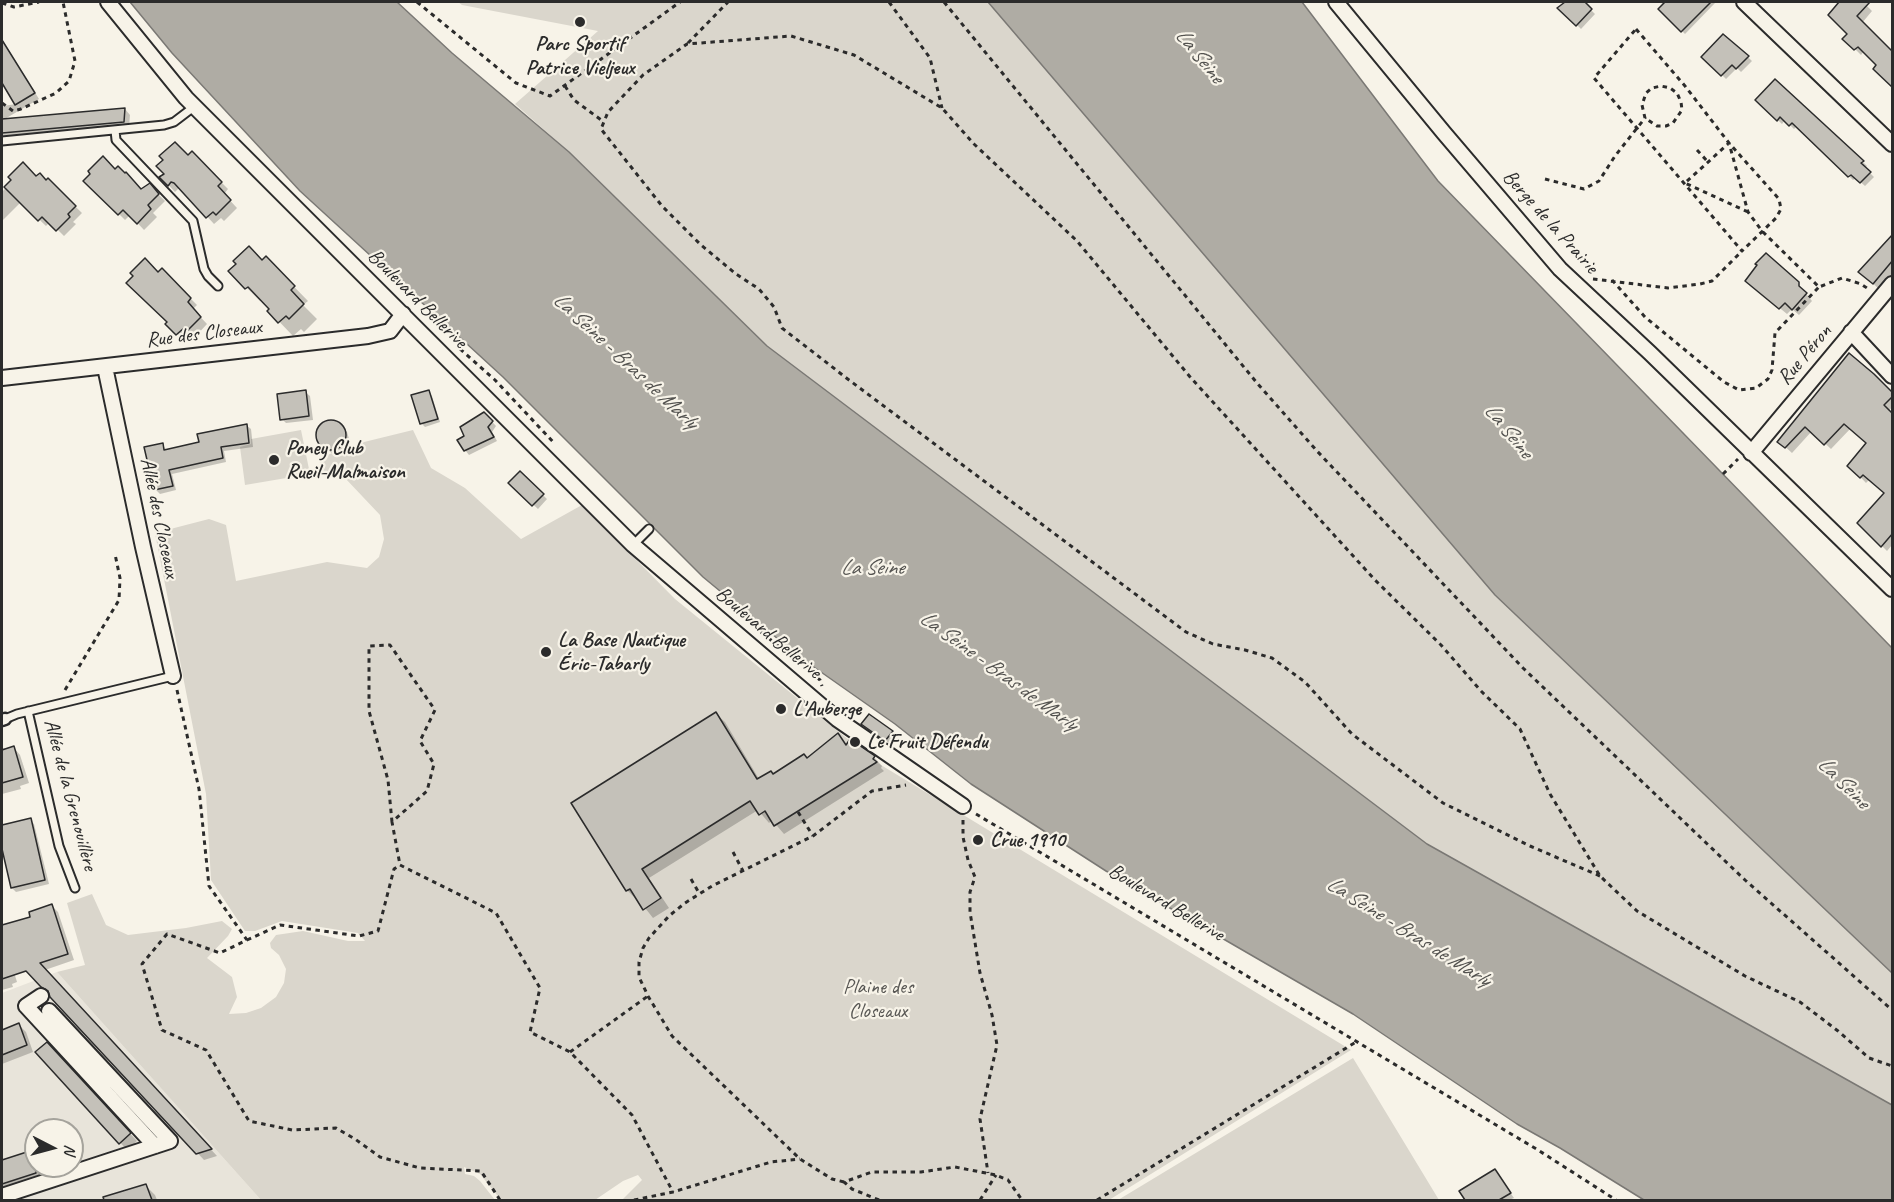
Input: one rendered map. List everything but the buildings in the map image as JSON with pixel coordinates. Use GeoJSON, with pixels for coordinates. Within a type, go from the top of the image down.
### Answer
{"type":"FeatureCollection","features":[{"type":"Feature","properties":{"kind":"street","name":"Boulevard Bellerive"},"geometry":{"type":"LineString","coordinates":[[108,2],[195,106],[633,545],[825,709],[963,806]]}},
{"type":"Feature","properties":{"kind":"street","name":"Berge de la Prairie"},"geometry":{"type":"LineString","coordinates":[[1336,2],[1444,133],[1570,278],[1893,589]]}},
{"type":"Feature","properties":{"kind":"street"},"geometry":{"type":"LineString","coordinates":[[1744,2],[1893,144]]}},
{"type":"Feature","properties":{"kind":"street","name":"Rue Péron"},"geometry":{"type":"LineString","coordinates":[[1749,451],[1893,284]]}},
{"type":"Feature","properties":{"kind":"street","name":"Rue des Closeaux"},"geometry":{"type":"LineString","coordinates":[[2,378],[368,336],[390,331],[403,314]]}},
{"type":"Feature","properties":{"kind":"street"},"geometry":{"type":"LineString","coordinates":[[1851,332],[1893,376]]}},
{"type":"Feature","properties":{"kind":"street","name":"Allée des Closeaux"},"geometry":{"type":"LineString","coordinates":[[105,367],[137,549],[173,676]]}},
{"type":"Feature","properties":{"kind":"street"},"geometry":{"type":"LineString","coordinates":[[40,996],[26,1006],[155,1146]]}},
{"type":"Feature","properties":{"kind":"street"},"geometry":{"type":"LineString","coordinates":[[2,1196],[170,1141],[49,1011]]}},
{"type":"Feature","properties":{"kind":"lane"},"geometry":{"type":"LineString","coordinates":[[2,141],[164,125],[174,122],[195,106]]}},
{"type":"Feature","properties":{"kind":"lane"},"geometry":{"type":"LineString","coordinates":[[115,130],[116,140],[193,221],[204,269],[218,286]]}},
{"type":"Feature","properties":{"kind":"lane"},"geometry":{"type":"LineString","coordinates":[[633,545],[649,529]]}},
{"type":"Feature","properties":{"kind":"lane","name":"Allée de la Grenouillère"},"geometry":{"type":"LineString","coordinates":[[3,720],[28,711],[173,676]]}},
{"type":"Feature","properties":{"kind":"lane","name":"Allée de la Grenouillère"},"geometry":{"type":"LineString","coordinates":[[28,711],[59,846],[75,888]]}},
{"type":"Feature","properties":{"kind":"path"},"geometry":{"type":"LineString","coordinates":[[2,3],[14,7],[39,2]]}},
{"type":"Feature","properties":{"kind":"path"},"geometry":{"type":"LineString","coordinates":[[2,103],[13,111],[21,109],[56,93],[69,81],[75,61],[63,2]]}},
{"type":"Feature","properties":{"kind":"path"},"geometry":{"type":"LineString","coordinates":[[417,2],[516,83],[550,96],[680,2]]}},
{"type":"Feature","properties":{"kind":"path"},"geometry":{"type":"LineString","coordinates":[[728,2],[687,44],[643,75],[608,112],[601,129],[662,206],[701,245],[736,274],[759,289],[774,307],[782,328],[1186,632],[1212,644],[1272,658],[1305,682],[1352,734],[1443,803],[1530,846],[1600,876]]}},
{"type":"Feature","properties":{"kind":"path"},"geometry":{"type":"LineString","coordinates":[[889,2],[930,58],[942,108]]}},
{"type":"Feature","properties":{"kind":"path"},"geometry":{"type":"LineString","coordinates":[[944,2],[1257,383],[1317,451],[1523,668],[1745,880],[1893,1010]]}},
{"type":"Feature","properties":{"kind":"path"},"geometry":{"type":"LineString","coordinates":[[1570,278],[1612,280],[1668,288],[1700,284],[1712,280],[1742,251],[1762,231],[1776,218],[1781,209],[1779,199],[1729,143],[1685,86],[1636,29],[1594,78],[1742,251]]}},
{"type":"Feature","properties":{"kind":"path"},"geometry":{"type":"LineString","coordinates":[[687,44],[791,36],[854,55],[942,108],[974,144],[1077,242],[1191,378],[1376,580],[1520,729],[1550,794],[1600,876],[1636,911],[1745,976],[1800,1002],[1869,1058],[1893,1066]]}},
{"type":"Feature","properties":{"kind":"path"},"geometry":{"type":"LineString","coordinates":[[565,86],[574,100],[604,122]]}},
{"type":"Feature","properties":{"kind":"path"},"geometry":{"type":"LineString","coordinates":[[1661,86],[1677,93],[1682,110],[1673,123],[1657,126],[1645,118],[1641,105],[1649,90],[1661,86]]}},
{"type":"Feature","properties":{"kind":"path"},"geometry":{"type":"LineString","coordinates":[[1677,93],[1685,86]]}},
{"type":"Feature","properties":{"kind":"path"},"geometry":{"type":"LineString","coordinates":[[1545,179],[1584,189],[1599,181],[1645,118]]}},
{"type":"Feature","properties":{"kind":"path"},"geometry":{"type":"LineString","coordinates":[[1685,183],[1729,143]]}},
{"type":"Feature","properties":{"kind":"path"},"geometry":{"type":"LineString","coordinates":[[1729,143],[1748,212],[1762,231],[1819,287]]}},
{"type":"Feature","properties":{"kind":"path"},"geometry":{"type":"LineString","coordinates":[[1697,150],[1709,163]]}},
{"type":"Feature","properties":{"kind":"path"},"geometry":{"type":"LineString","coordinates":[[1685,183],[1748,212]]}},
{"type":"Feature","properties":{"kind":"path"},"geometry":{"type":"LineString","coordinates":[[1612,280],[1645,317],[1724,382],[1739,390],[1756,388],[1768,380],[1772,370],[1775,333],[1819,287],[1842,278],[1861,284],[1882,297]]}},
{"type":"Feature","properties":{"kind":"path"},"geometry":{"type":"LineString","coordinates":[[460,349],[495,380],[562,451]]}},
{"type":"Feature","properties":{"kind":"path"},"geometry":{"type":"LineString","coordinates":[[1723,474],[1749,451]]}},
{"type":"Feature","properties":{"kind":"path"},"geometry":{"type":"LineString","coordinates":[[57,704],[119,600],[120,578],[115,555]]}},
{"type":"Feature","properties":{"kind":"path"},"geometry":{"type":"LineString","coordinates":[[759,631],[820,680],[825,709]]}},
{"type":"Feature","properties":{"kind":"path"},"geometry":{"type":"LineString","coordinates":[[392,822],[427,790],[434,764],[420,741],[435,710],[390,645],[369,646],[369,711],[388,780],[392,822],[400,865]]}},
{"type":"Feature","properties":{"kind":"path"},"geometry":{"type":"LineString","coordinates":[[173,676],[199,789],[208,886],[247,940]]}},
{"type":"Feature","properties":{"kind":"path"},"geometry":{"type":"LineString","coordinates":[[879,1200],[852,1189],[844,1182],[832,1179],[800,1159],[672,1036],[639,977],[639,962],[643,948],[669,916],[699,893],[813,836],[872,791],[928,781]]}},
{"type":"Feature","properties":{"kind":"path"},"geometry":{"type":"LineString","coordinates":[[963,806],[963,837],[968,860],[975,877],[970,892],[970,912],[980,973],[992,1015],[997,1046],[980,1119],[988,1173]]}},
{"type":"Feature","properties":{"kind":"path","name":"Boulevard Bellerive"},"geometry":{"type":"LineString","coordinates":[[963,806],[1538,1150],[1616,1200]]}},
{"type":"Feature","properties":{"kind":"path"},"geometry":{"type":"LineString","coordinates":[[798,812],[813,836]]}},
{"type":"Feature","properties":{"kind":"path"},"geometry":{"type":"LineString","coordinates":[[733,852],[743,871]]}},
{"type":"Feature","properties":{"kind":"path"},"geometry":{"type":"LineString","coordinates":[[400,865],[394,869],[378,931],[359,936],[280,925],[220,953],[167,934],[142,964],[162,1030],[206,1050],[249,1121],[291,1130],[336,1128],[380,1157],[420,1168],[481,1171],[500,1200]]}},
{"type":"Feature","properties":{"kind":"path"},"geometry":{"type":"LineString","coordinates":[[400,865],[496,913],[540,988],[530,1032],[570,1052],[632,1115],[674,1191]]}},
{"type":"Feature","properties":{"kind":"path"},"geometry":{"type":"LineString","coordinates":[[691,879],[699,893]]}},
{"type":"Feature","properties":{"kind":"path"},"geometry":{"type":"LineString","coordinates":[[570,1052],[648,996]]}},
{"type":"Feature","properties":{"kind":"path"},"geometry":{"type":"LineString","coordinates":[[1097,1200],[1356,1042]]}},
{"type":"Feature","properties":{"kind":"path"},"geometry":{"type":"LineString","coordinates":[[634,1200],[674,1191],[771,1161],[800,1159]]}},
{"type":"Feature","properties":{"kind":"path"},"geometry":{"type":"LineString","coordinates":[[844,1182],[872,1172],[921,1172],[955,1167],[988,1173],[1008,1180],[1022,1200]]}},
{"type":"Feature","properties":{"kind":"path"},"geometry":{"type":"LineString","coordinates":[[980,1200],[996,1175]]}},
{"type":"Feature","properties":{"kind":"shaded area"},"geometry":{"type":"Polygon","coordinates":[[[57,972],[261,1200],[2,1200],[2,993],[57,972]]]}},
{"type":"Feature","properties":{"kind":"green space"},"geometry":{"type":"Polygon","coordinates":[[[458,2],[988,2],[1495,595],[1892,973],[1892,1105],[1427,844],[767,346],[569,152],[515,104],[598,31],[462,5],[458,2]]]}},
{"type":"Feature","properties":{"kind":"green space","name":"Poney Club Rueil-Malmaison"},"geometry":{"type":"Polygon","coordinates":[[[301,430],[310,474],[245,485],[240,447],[251,444],[251,439],[301,430]]]}},
{"type":"Feature","properties":{"kind":"green space","name":"Plaine des Closeaux"},"geometry":{"type":"Polygon","coordinates":[[[413,430],[431,468],[465,488],[521,539],[582,505],[675,599],[876,762],[1351,1050],[1109,1200],[622,1200],[642,1180],[638,1175],[623,1181],[595,1200],[501,1200],[480,1174],[464,1167],[465,1174],[474,1176],[480,1181],[495,1200],[261,1200],[57,972],[85,965],[67,903],[92,894],[106,925],[128,935],[222,921],[232,929],[207,958],[232,977],[237,997],[229,1014],[246,1013],[261,1008],[276,997],[284,983],[286,969],[279,955],[271,948],[270,943],[276,935],[303,931],[348,941],[365,941],[358,933],[282,921],[255,931],[245,931],[211,880],[206,794],[155,533],[209,519],[226,525],[236,581],[327,562],[367,568],[379,557],[384,539],[380,515],[345,478],[322,475],[319,458],[360,443],[413,430]]]}},
{"type":"Feature","properties":{"kind":"green space"},"geometry":{"type":"Polygon","coordinates":[[[1353,1058],[1439,1200],[1118,1200],[1353,1058]]]}},
{"type":"Feature","properties":{"kind":"water","name":"La Seine"},"geometry":{"type":"Polygon","coordinates":[[[130,2],[397,2],[452,53],[569,152],[767,346],[1427,844],[1892,1105],[1892,1200],[1644,1200],[1517,1124],[1353,1014],[1106,871],[971,784],[895,724],[801,658],[703,577],[503,377],[300,191],[172,53],[130,2]]]}},
{"type":"Feature","properties":{"kind":"water","name":"La Seine"},"geometry":{"type":"Polygon","coordinates":[[[988,2],[1302,2],[1438,181],[1892,648],[1892,973],[1495,595],[988,2]]]}},
{"type":"Feature","properties":{"kind":"place","name":"Parc Sportif Patrice Vieljeux"},"geometry":{"type":"Point","coordinates":[580,22]}},
{"type":"Feature","properties":{"kind":"place","name":"Poney Club Rueil-Malmaison"},"geometry":{"type":"Point","coordinates":[274,460]}},
{"type":"Feature","properties":{"kind":"place","name":"La Base Nautique Éric-Tabarly"},"geometry":{"type":"Point","coordinates":[546,652]}},
{"type":"Feature","properties":{"kind":"place","name":"L'Auberge"},"geometry":{"type":"Point","coordinates":[781,709]}},
{"type":"Feature","properties":{"kind":"place","name":"Le Fruit Défendu"},"geometry":{"type":"Point","coordinates":[855,742]}},
{"type":"Feature","properties":{"kind":"place","name":"Crue 1910"},"geometry":{"type":"Point","coordinates":[978,840]}},
{"type":"Feature","properties":{"kind":"water label","name":"La Seine - Bras de Marly"},"geometry":{"type":"Point","coordinates":[625,361]}},
{"type":"Feature","properties":{"kind":"water label","name":"La Seine - Bras de Marly"},"geometry":{"type":"Point","coordinates":[998,671]}},
{"type":"Feature","properties":{"kind":"water label","name":"La Seine - Bras de Marly"},"geometry":{"type":"Point","coordinates":[1408,932]}}]}
